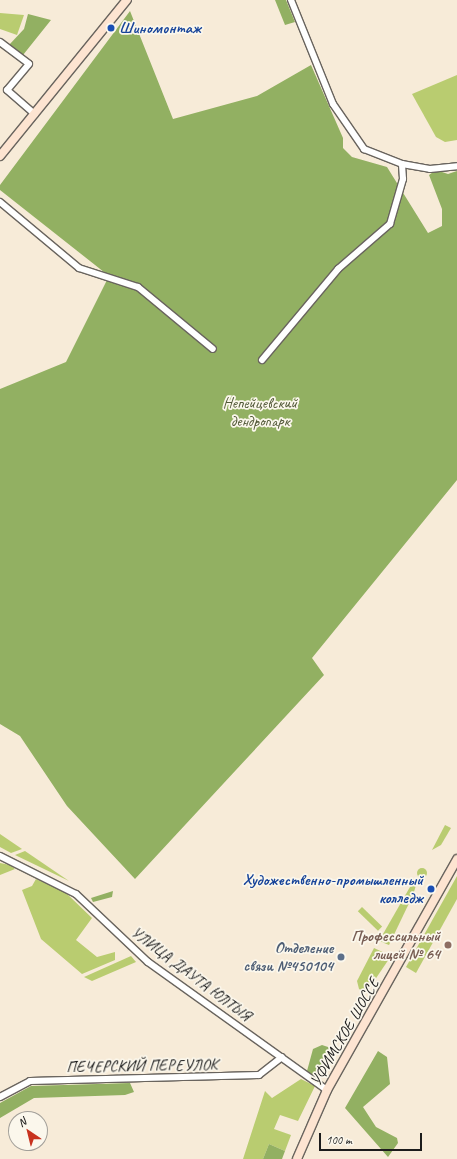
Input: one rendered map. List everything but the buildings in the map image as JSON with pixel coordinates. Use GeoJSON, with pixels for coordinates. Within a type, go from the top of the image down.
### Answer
{"type":"FeatureCollection","features":[{"type":"Feature","properties":{"kind":"main road"},"geometry":{"type":"LineString","coordinates":[[0,156],[127,0]]}},
{"type":"Feature","properties":{"kind":"main road","name":"УФИМСКОЕ ШОССЕ"},"geometry":{"type":"LineString","coordinates":[[297,1159],[327,1090],[457,859]]}},
{"type":"Feature","properties":{"kind":"street"},"geometry":{"type":"LineString","coordinates":[[291,0],[333,104],[348,129],[364,149],[402,164],[430,170],[457,166]]}},
{"type":"Feature","properties":{"kind":"street"},"geometry":{"type":"LineString","coordinates":[[0,42],[28,64],[7,90],[35,114]]}},
{"type":"Feature","properties":{"kind":"street"},"geometry":{"type":"LineString","coordinates":[[262,360],[338,269],[390,224],[403,179],[402,164]]}},
{"type":"Feature","properties":{"kind":"street"},"geometry":{"type":"LineString","coordinates":[[0,202],[79,268],[138,288],[213,350]]}},
{"type":"Feature","properties":{"kind":"street","name":"УЛИЦА ДАУТА ЮЛТЫЯ"},"geometry":{"type":"LineString","coordinates":[[0,856],[76,894],[148,962],[327,1090]]}},
{"type":"Feature","properties":{"kind":"street","name":"ПЕЧЕРСКИЙ ПЕРЕУЛОК"},"geometry":{"type":"LineString","coordinates":[[0,1097],[30,1081],[259,1075],[282,1057]]}},
{"type":"Feature","properties":{"kind":"green space"},"geometry":{"type":"Polygon","coordinates":[[[275,0],[286,0],[295,22],[285,25],[275,0]]]}},
{"type":"Feature","properties":{"kind":"green space","name":"Непейцевский дендропарк"},"geometry":{"type":"Polygon","coordinates":[[[130,11],[173,119],[257,96],[311,65],[343,138],[343,148],[352,157],[387,167],[428,233],[442,226],[442,209],[429,175],[436,170],[448,174],[457,171],[457,480],[312,658],[324,675],[135,879],[67,806],[20,736],[0,724],[0,389],[66,362],[109,276],[0,190],[0,185],[130,11]]]}},
{"type":"Feature","properties":{"kind":"green space"},"geometry":{"type":"Polygon","coordinates":[[[0,13],[24,15],[17,35],[0,29],[0,13]]]}},
{"type":"Feature","properties":{"kind":"green space"},"geometry":{"type":"Polygon","coordinates":[[[28,14],[51,20],[23,55],[9,45],[24,29],[28,14]]]}},
{"type":"Feature","properties":{"kind":"green space"},"geometry":{"type":"Polygon","coordinates":[[[457,75],[457,140],[445,142],[436,137],[412,94],[457,75]]]}},
{"type":"Feature","properties":{"kind":"green space"},"geometry":{"type":"Polygon","coordinates":[[[445,825],[451,828],[441,845],[432,850],[445,825]]]}},
{"type":"Feature","properties":{"kind":"green space"},"geometry":{"type":"Polygon","coordinates":[[[0,834],[22,849],[11,853],[0,847],[0,834]]]}},
{"type":"Feature","properties":{"kind":"green space"},"geometry":{"type":"Polygon","coordinates":[[[25,851],[69,881],[15,855],[25,851]]]}},
{"type":"Feature","properties":{"kind":"green space"},"geometry":{"type":"Polygon","coordinates":[[[0,863],[10,865],[15,869],[0,875],[0,863]]]}},
{"type":"Feature","properties":{"kind":"green space"},"geometry":{"type":"Polygon","coordinates":[[[420,868],[424,868],[426,869],[426,877],[420,878],[417,875],[417,871],[420,868]]]}},
{"type":"Feature","properties":{"kind":"green space"},"geometry":{"type":"Polygon","coordinates":[[[457,876],[457,899],[416,973],[406,967],[457,876]]]}},
{"type":"Feature","properties":{"kind":"green space"},"geometry":{"type":"Polygon","coordinates":[[[36,879],[65,892],[92,918],[76,940],[97,957],[115,952],[115,960],[82,974],[41,939],[22,890],[32,886],[36,879]]]}},
{"type":"Feature","properties":{"kind":"green space"},"geometry":{"type":"Polygon","coordinates":[[[414,880],[417,882],[413,895],[389,945],[379,941],[414,880]]]}},
{"type":"Feature","properties":{"kind":"green space"},"geometry":{"type":"Polygon","coordinates":[[[113,891],[112,897],[93,902],[91,898],[113,891]]]}},
{"type":"Feature","properties":{"kind":"green space"},"geometry":{"type":"Polygon","coordinates":[[[362,907],[382,926],[378,931],[358,911],[362,907]]]}},
{"type":"Feature","properties":{"kind":"green space"},"geometry":{"type":"Polygon","coordinates":[[[374,948],[391,956],[366,993],[359,989],[357,981],[374,948]]]}},
{"type":"Feature","properties":{"kind":"green space"},"geometry":{"type":"Polygon","coordinates":[[[131,956],[136,962],[92,981],[84,977],[131,956]]]}},
{"type":"Feature","properties":{"kind":"green space"},"geometry":{"type":"Polygon","coordinates":[[[322,1045],[334,1049],[318,1080],[307,1071],[313,1049],[322,1045]]]}},
{"type":"Feature","properties":{"kind":"green space"},"geometry":{"type":"Polygon","coordinates":[[[378,1051],[387,1057],[390,1084],[363,1107],[376,1127],[397,1138],[398,1143],[388,1157],[345,1108],[378,1051]]]}},
{"type":"Feature","properties":{"kind":"green space"},"geometry":{"type":"Polygon","coordinates":[[[301,1079],[315,1086],[298,1121],[280,1115],[274,1129],[291,1135],[285,1151],[269,1144],[263,1159],[243,1159],[265,1091],[272,1098],[301,1079]]]}},
{"type":"Feature","properties":{"kind":"green space"},"geometry":{"type":"Polygon","coordinates":[[[130,1083],[134,1092],[125,1095],[34,1098],[12,1111],[8,1111],[8,1113],[0,1118],[0,1103],[31,1086],[130,1083]]]}},
{"type":"Feature","properties":{"kind":"green space"},"geometry":{"type":"Polygon","coordinates":[[[269,1144],[285,1151],[282,1159],[263,1159],[269,1144]]]}},
{"type":"Feature","properties":{"kind":"place","name":"Шиномонтаж"},"geometry":{"type":"Point","coordinates":[111,28]}},
{"type":"Feature","properties":{"kind":"place","name":"Художественно-промышленный колледж"},"geometry":{"type":"Point","coordinates":[431,889]}},
{"type":"Feature","properties":{"kind":"place","name":"Профессильный лицей № 64"},"geometry":{"type":"Point","coordinates":[448,945]}},
{"type":"Feature","properties":{"kind":"place","name":"Отделение связи №450104"},"geometry":{"type":"Point","coordinates":[341,957]}}]}
